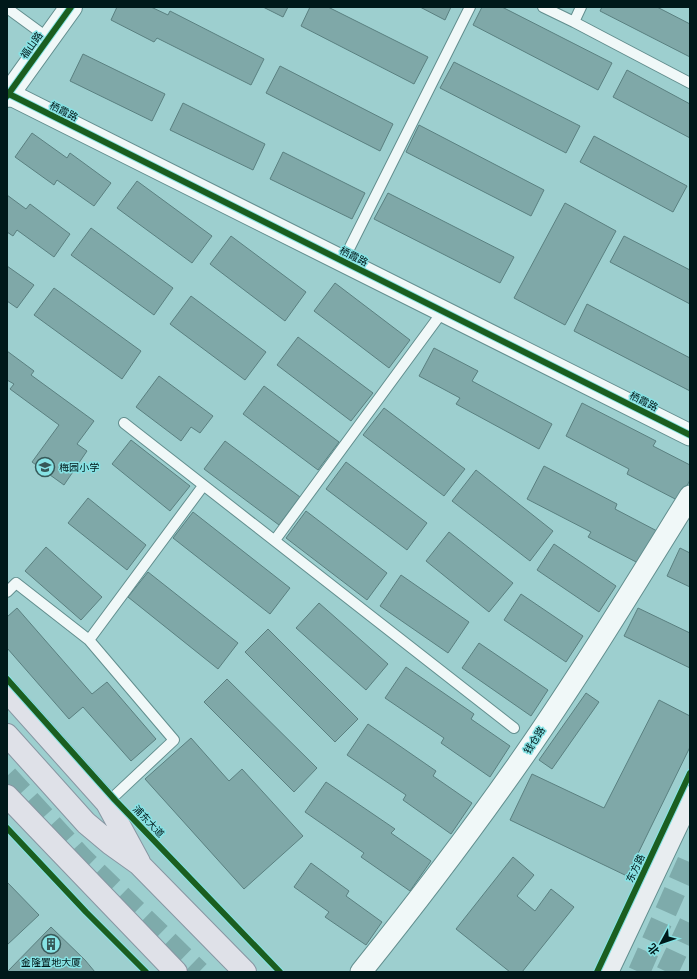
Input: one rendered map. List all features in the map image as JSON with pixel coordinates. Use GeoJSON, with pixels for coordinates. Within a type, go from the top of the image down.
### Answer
{"type":"FeatureCollection","features":[{"type":"Feature","properties":{"kind":"main road"},"geometry":{"type":"LineString","coordinates":[[7,691],[106,803],[139,864]]}},
{"type":"Feature","properties":{"kind":"main road"},"geometry":{"type":"LineString","coordinates":[[7,735],[86,823],[111,844],[139,864],[245,972]]}},
{"type":"Feature","properties":{"kind":"main road"},"geometry":{"type":"LineString","coordinates":[[7,796],[174,971]]}},
{"type":"Feature","properties":{"kind":"main road","name":"东方路"},"geometry":{"type":"LineString","coordinates":[[607,972],[690,797]]}},
{"type":"Feature","properties":{"kind":"street","name":"福山路"},"geometry":{"type":"LineString","coordinates":[[8,95],[71,7]]}},
{"type":"Feature","properties":{"kind":"street","name":"栖霞路"},"geometry":{"type":"LineString","coordinates":[[8,95],[690,435]]}},
{"type":"Feature","properties":{"kind":"street","name":"钱仓路"},"geometry":{"type":"LineString","coordinates":[[361,972],[419,900],[526,753],[614,618],[690,496]]}},
{"type":"Feature","properties":{"kind":"lane"},"geometry":{"type":"LineString","coordinates":[[343,261],[470,7]]}},
{"type":"Feature","properties":{"kind":"lane"},"geometry":{"type":"LineString","coordinates":[[543,7],[690,83]]}},
{"type":"Feature","properties":{"kind":"lane"},"geometry":{"type":"LineString","coordinates":[[574,22],[581,7]]}},
{"type":"Feature","properties":{"kind":"lane"},"geometry":{"type":"LineString","coordinates":[[7,8],[48,38]]}},
{"type":"Feature","properties":{"kind":"lane"},"geometry":{"type":"LineString","coordinates":[[274,540],[443,311]]}},
{"type":"Feature","properties":{"kind":"lane"},"geometry":{"type":"LineString","coordinates":[[124,423],[514,728]]}},
{"type":"Feature","properties":{"kind":"lane"},"geometry":{"type":"LineString","coordinates":[[89,640],[203,486]]}},
{"type":"Feature","properties":{"kind":"lane"},"geometry":{"type":"LineString","coordinates":[[7,592],[16,583],[89,640],[174,740],[106,803]]}},
{"type":"Feature","properties":{"kind":"building"},"geometry":{"type":"Polygon","coordinates":[[[117,7],[151,7],[168,15],[170,11],[264,59],[251,85],[157,38],[154,42],[111,20],[117,7]]]}},
{"type":"Feature","properties":{"kind":"building"},"geometry":{"type":"Polygon","coordinates":[[[263,7],[288,7],[283,17],[263,7]]]}},
{"type":"Feature","properties":{"kind":"building"},"geometry":{"type":"Polygon","coordinates":[[[310,7],[328,7],[428,57],[414,84],[301,26],[310,7]]]}},
{"type":"Feature","properties":{"kind":"building"},"geometry":{"type":"Polygon","coordinates":[[[420,7],[451,7],[445,20],[420,7]]]}},
{"type":"Feature","properties":{"kind":"building"},"geometry":{"type":"Polygon","coordinates":[[[482,7],[502,7],[612,63],[598,90],[473,25],[482,7]]]}},
{"type":"Feature","properties":{"kind":"building"},"geometry":{"type":"Polygon","coordinates":[[[602,7],[657,7],[690,24],[690,57],[600,11],[602,7]]]}},
{"type":"Feature","properties":{"kind":"building"},"geometry":{"type":"Polygon","coordinates":[[[83,54],[165,94],[152,121],[70,81],[83,54]]]}},
{"type":"Feature","properties":{"kind":"building"},"geometry":{"type":"Polygon","coordinates":[[[454,62],[580,126],[566,153],[440,88],[454,62]]]}},
{"type":"Feature","properties":{"kind":"building"},"geometry":{"type":"Polygon","coordinates":[[[280,66],[393,124],[380,151],[266,93],[280,66]]]}},
{"type":"Feature","properties":{"kind":"building"},"geometry":{"type":"Polygon","coordinates":[[[627,70],[690,104],[690,138],[613,97],[627,70]]]}},
{"type":"Feature","properties":{"kind":"building"},"geometry":{"type":"Polygon","coordinates":[[[183,103],[265,144],[253,170],[170,130],[183,103]]]}},
{"type":"Feature","properties":{"kind":"building"},"geometry":{"type":"Polygon","coordinates":[[[419,125],[544,190],[531,216],[406,152],[419,125]]]}},
{"type":"Feature","properties":{"kind":"building"},"geometry":{"type":"Polygon","coordinates":[[[32,133],[67,158],[70,153],[111,183],[94,206],[57,180],[54,185],[15,157],[32,133]]]}},
{"type":"Feature","properties":{"kind":"building"},"geometry":{"type":"Polygon","coordinates":[[[594,136],[687,186],[673,212],[580,162],[594,136]]]}},
{"type":"Feature","properties":{"kind":"building"},"geometry":{"type":"Polygon","coordinates":[[[283,152],[365,193],[352,219],[270,179],[283,152]]]}},
{"type":"Feature","properties":{"kind":"building"},"geometry":{"type":"Polygon","coordinates":[[[137,181],[212,236],[192,263],[117,208],[137,181]]]}},
{"type":"Feature","properties":{"kind":"building"},"geometry":{"type":"Polygon","coordinates":[[[388,193],[514,257],[500,283],[374,219],[388,193]]]}},
{"type":"Feature","properties":{"kind":"building"},"geometry":{"type":"Polygon","coordinates":[[[7,195],[26,209],[30,204],[70,234],[54,257],[17,230],[13,236],[7,232],[7,195]]]}},
{"type":"Feature","properties":{"kind":"building"},"geometry":{"type":"Polygon","coordinates":[[[565,203],[616,231],[565,325],[514,298],[565,203]]]}},
{"type":"Feature","properties":{"kind":"building"},"geometry":{"type":"Polygon","coordinates":[[[91,228],[173,288],[154,315],[71,255],[91,228]]]}},
{"type":"Feature","properties":{"kind":"building"},"geometry":{"type":"Polygon","coordinates":[[[231,236],[306,292],[285,321],[210,264],[231,236]]]}},
{"type":"Feature","properties":{"kind":"building"},"geometry":{"type":"Polygon","coordinates":[[[624,236],[690,270],[690,304],[610,262],[624,236]]]}},
{"type":"Feature","properties":{"kind":"building"},"geometry":{"type":"Polygon","coordinates":[[[7,266],[34,285],[17,308],[7,301],[7,266]]]}},
{"type":"Feature","properties":{"kind":"building"},"geometry":{"type":"Polygon","coordinates":[[[335,283],[410,340],[389,368],[314,311],[335,283]]]}},
{"type":"Feature","properties":{"kind":"building"},"geometry":{"type":"Polygon","coordinates":[[[54,288],[141,351],[122,379],[34,315],[54,288]]]}},
{"type":"Feature","properties":{"kind":"building"},"geometry":{"type":"Polygon","coordinates":[[[191,296],[266,352],[245,380],[170,324],[191,296]]]}},
{"type":"Feature","properties":{"kind":"building"},"geometry":{"type":"Polygon","coordinates":[[[587,304],[690,358],[690,391],[574,331],[587,304]]]}},
{"type":"Feature","properties":{"kind":"building"},"geometry":{"type":"Polygon","coordinates":[[[298,337],[373,393],[351,421],[277,365],[298,337]]]}},
{"type":"Feature","properties":{"kind":"building"},"geometry":{"type":"Polygon","coordinates":[[[434,348],[478,371],[472,381],[552,424],[539,449],[456,404],[460,398],[419,376],[434,348]]]}},
{"type":"Feature","properties":{"kind":"building"},"geometry":{"type":"Polygon","coordinates":[[[7,351],[34,371],[31,375],[94,421],[77,444],[87,451],[64,485],[32,462],[59,425],[10,389],[14,384],[7,380],[7,351]]]}},
{"type":"Feature","properties":{"kind":"building"},"geometry":{"type":"Polygon","coordinates":[[[159,376],[213,416],[200,433],[191,427],[181,441],[136,407],[159,376]]]}},
{"type":"Feature","properties":{"kind":"building"},"geometry":{"type":"Polygon","coordinates":[[[264,386],[339,442],[318,470],[243,414],[264,386]]]}},
{"type":"Feature","properties":{"kind":"building"},"geometry":{"type":"Polygon","coordinates":[[[582,403],[656,441],[653,446],[690,465],[690,480],[679,501],[627,474],[629,469],[566,436],[582,403]]]}},
{"type":"Feature","properties":{"kind":"building"},"geometry":{"type":"Polygon","coordinates":[[[384,408],[465,469],[444,496],[363,435],[384,408]]]}},
{"type":"Feature","properties":{"kind":"building"},"geometry":{"type":"Polygon","coordinates":[[[131,440],[190,486],[170,511],[112,464],[131,440]]]}},
{"type":"Feature","properties":{"kind":"building"},"geometry":{"type":"Polygon","coordinates":[[[225,441],[300,497],[279,525],[204,469],[225,441]]]}},
{"type":"Feature","properties":{"kind":"building"},"geometry":{"type":"Polygon","coordinates":[[[346,462],[427,523],[407,550],[326,489],[346,462]]]}},
{"type":"Feature","properties":{"kind":"building"},"geometry":{"type":"Polygon","coordinates":[[[544,466],[617,504],[615,509],[657,531],[640,564],[588,537],[591,532],[527,499],[544,466]]]}},
{"type":"Feature","properties":{"kind":"building"},"geometry":{"type":"Polygon","coordinates":[[[476,470],[553,531],[530,561],[452,501],[476,470]]]}},
{"type":"Feature","properties":{"kind":"building"},"geometry":{"type":"Polygon","coordinates":[[[88,498],[146,545],[127,570],[68,523],[88,498]]]}},
{"type":"Feature","properties":{"kind":"building"},"geometry":{"type":"Polygon","coordinates":[[[306,511],[387,573],[367,600],[286,538],[306,511]]]}},
{"type":"Feature","properties":{"kind":"building"},"geometry":{"type":"Polygon","coordinates":[[[193,512],[290,588],[270,614],[173,538],[193,512]]]}},
{"type":"Feature","properties":{"kind":"building"},"geometry":{"type":"Polygon","coordinates":[[[449,532],[513,583],[489,612],[426,561],[449,532]]]}},
{"type":"Feature","properties":{"kind":"building"},"geometry":{"type":"Polygon","coordinates":[[[554,544],[616,586],[599,612],[537,570],[554,544]]]}},
{"type":"Feature","properties":{"kind":"building"},"geometry":{"type":"Polygon","coordinates":[[[46,547],[102,597],[81,620],[25,571],[46,547]]]}},
{"type":"Feature","properties":{"kind":"building"},"geometry":{"type":"Polygon","coordinates":[[[680,548],[690,553],[690,587],[667,576],[680,548]]]}},
{"type":"Feature","properties":{"kind":"building"},"geometry":{"type":"Polygon","coordinates":[[[148,572],[238,643],[218,669],[128,597],[148,572]]]}},
{"type":"Feature","properties":{"kind":"building"},"geometry":{"type":"Polygon","coordinates":[[[401,575],[469,622],[448,653],[380,606],[401,575]]]}},
{"type":"Feature","properties":{"kind":"building"},"geometry":{"type":"Polygon","coordinates":[[[521,594],[583,636],[566,662],[504,620],[521,594]]]}},
{"type":"Feature","properties":{"kind":"building"},"geometry":{"type":"Polygon","coordinates":[[[319,603],[388,664],[366,690],[296,628],[319,603]]]}},
{"type":"Feature","properties":{"kind":"building"},"geometry":{"type":"Polygon","coordinates":[[[17,608],[92,694],[107,682],[156,739],[131,761],[83,707],[69,719],[7,648],[7,617],[17,608]]]}},
{"type":"Feature","properties":{"kind":"building"},"geometry":{"type":"Polygon","coordinates":[[[638,608],[690,633],[690,668],[624,636],[638,608]]]}},
{"type":"Feature","properties":{"kind":"building"},"geometry":{"type":"Polygon","coordinates":[[[268,629],[358,719],[335,742],[245,652],[268,629]]]}},
{"type":"Feature","properties":{"kind":"building"},"geometry":{"type":"Polygon","coordinates":[[[479,643],[548,690],[531,716],[462,668],[479,643]]]}},
{"type":"Feature","properties":{"kind":"building"},"geometry":{"type":"Polygon","coordinates":[[[406,667],[474,714],[471,719],[510,746],[490,777],[441,743],[444,738],[385,698],[406,667]]]}},
{"type":"Feature","properties":{"kind":"building"},"geometry":{"type":"Polygon","coordinates":[[[227,679],[317,768],[294,792],[204,702],[227,679]]]}},
{"type":"Feature","properties":{"kind":"building"},"geometry":{"type":"Polygon","coordinates":[[[586,693],[599,702],[552,769],[539,760],[586,693]]]}},
{"type":"Feature","properties":{"kind":"building"},"geometry":{"type":"Polygon","coordinates":[[[659,700],[690,716],[690,747],[627,876],[510,820],[532,774],[604,808],[659,700]]]}},
{"type":"Feature","properties":{"kind":"building"},"geometry":{"type":"Polygon","coordinates":[[[368,724],[436,771],[433,776],[472,803],[451,834],[403,800],[406,795],[347,755],[368,724]]]}},
{"type":"Feature","properties":{"kind":"building"},"geometry":{"type":"Polygon","coordinates":[[[191,738],[229,781],[242,769],[303,836],[244,889],[145,779],[191,738]]]}},
{"type":"Feature","properties":{"kind":"building"},"geometry":{"type":"Polygon","coordinates":[[[326,782],[395,829],[391,833],[431,861],[410,891],[361,857],[364,853],[305,812],[326,782]]]}},
{"type":"Feature","properties":{"kind":"building"},"geometry":{"type":"Polygon","coordinates":[[[513,857],[534,875],[517,896],[535,911],[551,889],[574,907],[522,972],[510,972],[456,929],[513,857]]]}},
{"type":"Feature","properties":{"kind":"building"},"geometry":{"type":"Polygon","coordinates":[[[311,863],[349,891],[346,896],[382,922],[366,945],[325,917],[329,912],[294,887],[311,863]]]}},
{"type":"Feature","properties":{"kind":"building"},"geometry":{"type":"Polygon","coordinates":[[[7,882],[39,915],[7,945],[7,882]]]}},
{"type":"Feature","properties":{"kind":"building","name":"金隆置地大厦"},"geometry":{"type":"Polygon","coordinates":[[[51,927],[85,960],[95,972],[7,972],[51,927]]]}},
{"type":"Feature","properties":{"kind":"tunnel"},"geometry":{"type":"LineString","coordinates":[[7,776],[82,858],[199,972]]}},
{"type":"Feature","properties":{"kind":"tunnel"},"geometry":{"type":"LineString","coordinates":[[639,972],[690,857]]}},
{"type":"Feature","properties":{"kind":"tunnel"},"geometry":{"type":"LineString","coordinates":[[667,972],[690,923]]}},
{"type":"Feature","properties":{"kind":"cycle path"},"geometry":{"type":"LineString","coordinates":[[7,96],[71,7]]}},
{"type":"Feature","properties":{"kind":"cycle path"},"geometry":{"type":"LineString","coordinates":[[9,94],[690,435]]}},
{"type":"Feature","properties":{"kind":"cycle path","name":"浦东大道"},"geometry":{"type":"LineString","coordinates":[[7,679],[115,800],[280,972]]}},
{"type":"Feature","properties":{"kind":"cycle path"},"geometry":{"type":"LineString","coordinates":[[597,972],[690,773]]}},
{"type":"Feature","properties":{"kind":"cycle path"},"geometry":{"type":"LineString","coordinates":[[7,828],[86,912],[146,972]]}},
{"type":"Feature","properties":{"kind":"place","name":"梅园小学"},"geometry":{"type":"Point","coordinates":[45,467]}},
{"type":"Feature","properties":{"kind":"place","name":"金隆置地大厦"},"geometry":{"type":"Point","coordinates":[51,944]}}]}
